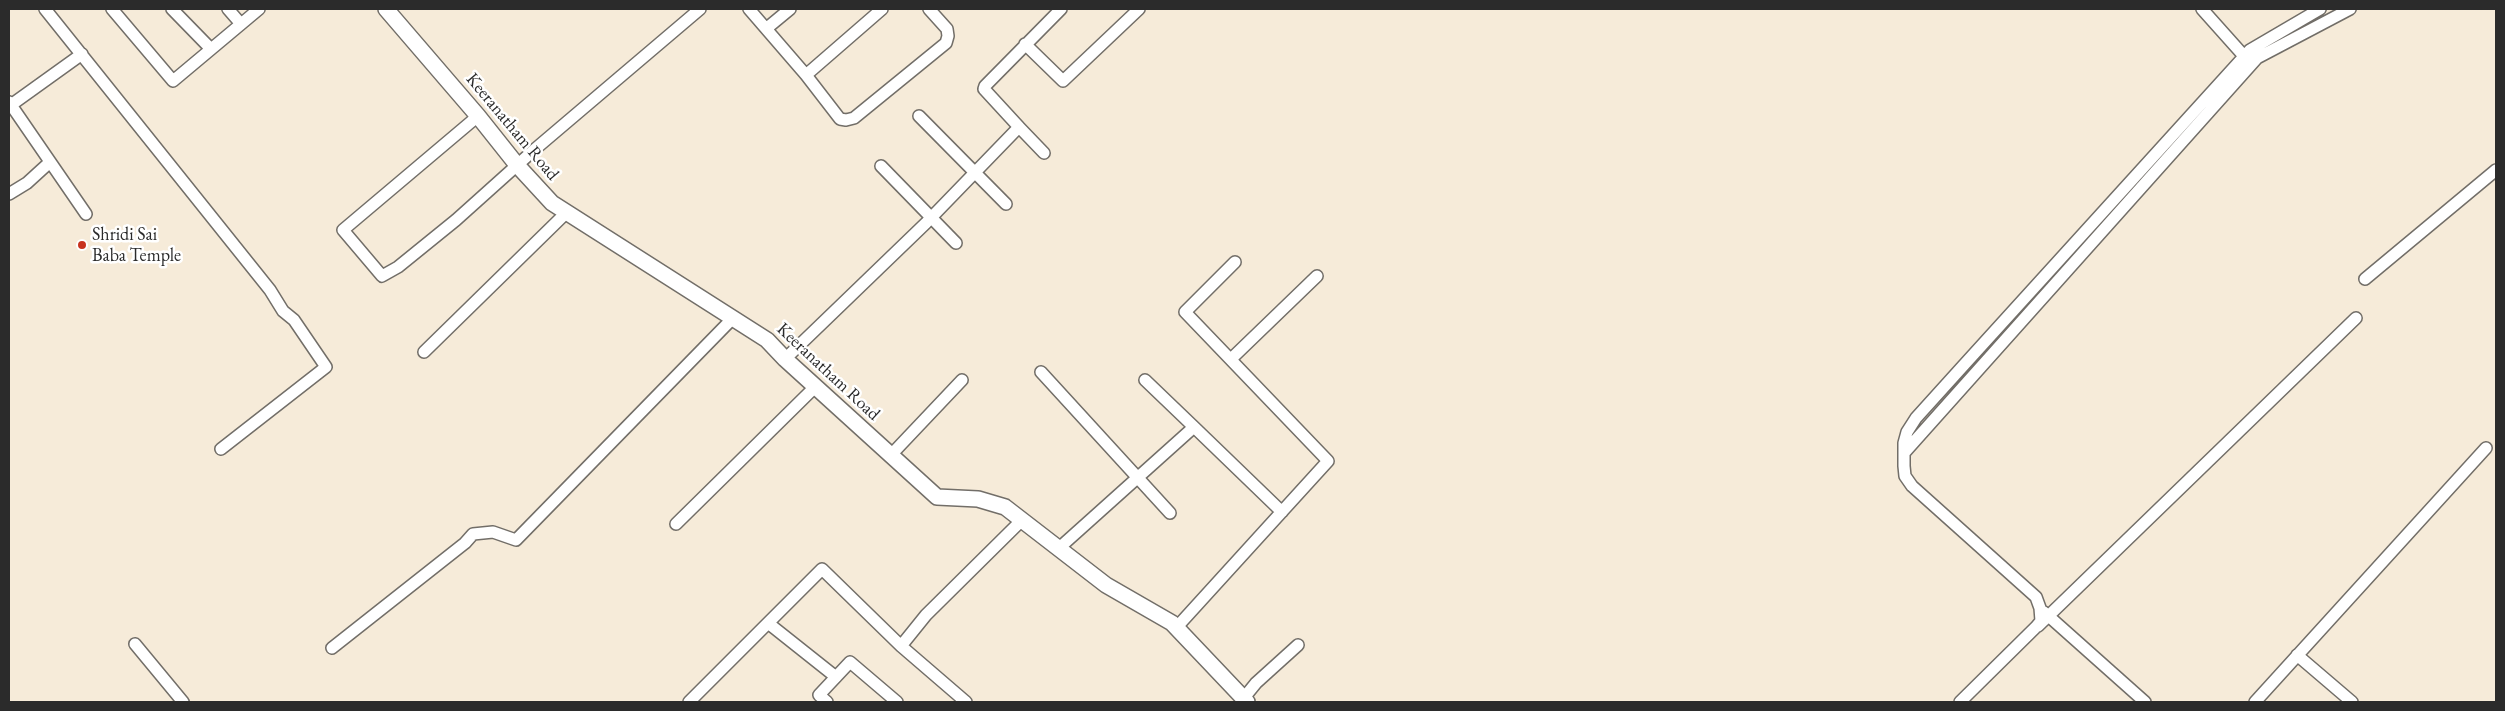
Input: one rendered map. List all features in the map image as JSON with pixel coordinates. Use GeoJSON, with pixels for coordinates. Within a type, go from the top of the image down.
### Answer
{"type":"FeatureCollection","features":[{"type":"Feature","properties":{"kind":"street"},"geometry":{"type":"LineString","coordinates":[[45,9],[270,290],[283,311],[294,320],[326,367],[221,449]]}},
{"type":"Feature","properties":{"kind":"street"},"geometry":{"type":"LineString","coordinates":[[112,9],[173,81],[259,9]]}},
{"type":"Feature","properties":{"kind":"street"},"geometry":{"type":"LineString","coordinates":[[172,9],[210,49]]}},
{"type":"Feature","properties":{"kind":"street"},"geometry":{"type":"LineString","coordinates":[[228,9],[241,24]]}},
{"type":"Feature","properties":{"kind":"street","name":"Keeranatham Road"},"geometry":{"type":"LineString","coordinates":[[386,9],[478,116],[517,165],[552,203],[767,340],[784,359],[937,497],[978,499],[1005,507],[1106,585],[1176,628],[1245,700]]}},
{"type":"Feature","properties":{"kind":"street"},"geometry":{"type":"LineString","coordinates":[[478,116],[343,230],[382,276],[398,267],[456,220],[517,165],[700,9]]}},
{"type":"Feature","properties":{"kind":"street"},"geometry":{"type":"LineString","coordinates":[[749,9],[806,75],[840,119],[846,120],[854,118],[946,43],[947,29],[929,9]]}},
{"type":"Feature","properties":{"kind":"street"},"geometry":{"type":"LineString","coordinates":[[767,28],[790,9]]}},
{"type":"Feature","properties":{"kind":"street"},"geometry":{"type":"LineString","coordinates":[[806,75],[882,9]]}},
{"type":"Feature","properties":{"kind":"street"},"geometry":{"type":"LineString","coordinates":[[1044,153],[984,89],[1058,9]]}},
{"type":"Feature","properties":{"kind":"street"},"geometry":{"type":"LineString","coordinates":[[1026,44],[1063,81],[1139,9]]}},
{"type":"Feature","properties":{"kind":"street"},"geometry":{"type":"LineString","coordinates":[[2202,9],[2244,56]]}},
{"type":"Feature","properties":{"kind":"street"},"geometry":{"type":"LineString","coordinates":[[2145,702],[2044,612],[2036,597],[1912,486],[1905,476],[1904,453],[1908,432],[1916,418],[2244,56],[2269,38],[2320,9]]}},
{"type":"Feature","properties":{"kind":"street"},"geometry":{"type":"LineString","coordinates":[[1904,453],[2258,58],[2350,9]]}},
{"type":"Feature","properties":{"kind":"street"},"geometry":{"type":"LineString","coordinates":[[82,54],[10,104],[86,214]]}},
{"type":"Feature","properties":{"kind":"street"},"geometry":{"type":"LineString","coordinates":[[919,116],[1006,204]]}},
{"type":"Feature","properties":{"kind":"street"},"geometry":{"type":"LineString","coordinates":[[784,359],[932,218],[1019,127]]}},
{"type":"Feature","properties":{"kind":"street"},"geometry":{"type":"LineString","coordinates":[[9,194],[27,183],[50,162]]}},
{"type":"Feature","properties":{"kind":"street"},"geometry":{"type":"LineString","coordinates":[[880,166],[956,243]]}},
{"type":"Feature","properties":{"kind":"street"},"geometry":{"type":"LineString","coordinates":[[2365,279],[2496,170]]}},
{"type":"Feature","properties":{"kind":"street"},"geometry":{"type":"LineString","coordinates":[[424,352],[567,212]]}},
{"type":"Feature","properties":{"kind":"street"},"geometry":{"type":"LineString","coordinates":[[1176,628],[1328,461],[1185,312],[1235,262]]}},
{"type":"Feature","properties":{"kind":"street"},"geometry":{"type":"LineString","coordinates":[[1230,359],[1318,276]]}},
{"type":"Feature","properties":{"kind":"street"},"geometry":{"type":"LineString","coordinates":[[332,648],[465,543],[473,534],[493,532],[516,540],[734,318]]}},
{"type":"Feature","properties":{"kind":"street"},"geometry":{"type":"LineString","coordinates":[[1960,702],[2036,627],[2041,621],[2044,612],[2356,318]]}},
{"type":"Feature","properties":{"kind":"street"},"geometry":{"type":"LineString","coordinates":[[1041,372],[1170,513]]}},
{"type":"Feature","properties":{"kind":"street"},"geometry":{"type":"LineString","coordinates":[[890,456],[962,380]]}},
{"type":"Feature","properties":{"kind":"street"},"geometry":{"type":"LineString","coordinates":[[1145,380],[1282,512]]}},
{"type":"Feature","properties":{"kind":"street"},"geometry":{"type":"LineString","coordinates":[[676,524],[815,387]]}},
{"type":"Feature","properties":{"kind":"street"},"geometry":{"type":"LineString","coordinates":[[1058,549],[1194,427]]}},
{"type":"Feature","properties":{"kind":"street"},"geometry":{"type":"LineString","coordinates":[[2255,702],[2486,448]]}},
{"type":"Feature","properties":{"kind":"street"},"geometry":{"type":"LineString","coordinates":[[901,646],[926,615],[1022,520]]}},
{"type":"Feature","properties":{"kind":"street"},"geometry":{"type":"LineString","coordinates":[[688,702],[822,569],[901,646],[966,702]]}},
{"type":"Feature","properties":{"kind":"street"},"geometry":{"type":"LineString","coordinates":[[768,622],[836,677]]}},
{"type":"Feature","properties":{"kind":"street"},"geometry":{"type":"LineString","coordinates":[[135,644],[183,702]]}},
{"type":"Feature","properties":{"kind":"street"},"geometry":{"type":"LineString","coordinates":[[1245,700],[1256,684],[1298,644]]}},
{"type":"Feature","properties":{"kind":"street"},"geometry":{"type":"LineString","coordinates":[[2297,655],[2352,702]]}},
{"type":"Feature","properties":{"kind":"street"},"geometry":{"type":"LineString","coordinates":[[828,702],[819,695],[850,662],[897,702]]}},
{"type":"Feature","properties":{"kind":"place","name":"Shridi Sai Baba Temple"},"geometry":{"type":"Point","coordinates":[82,245]}}]}
